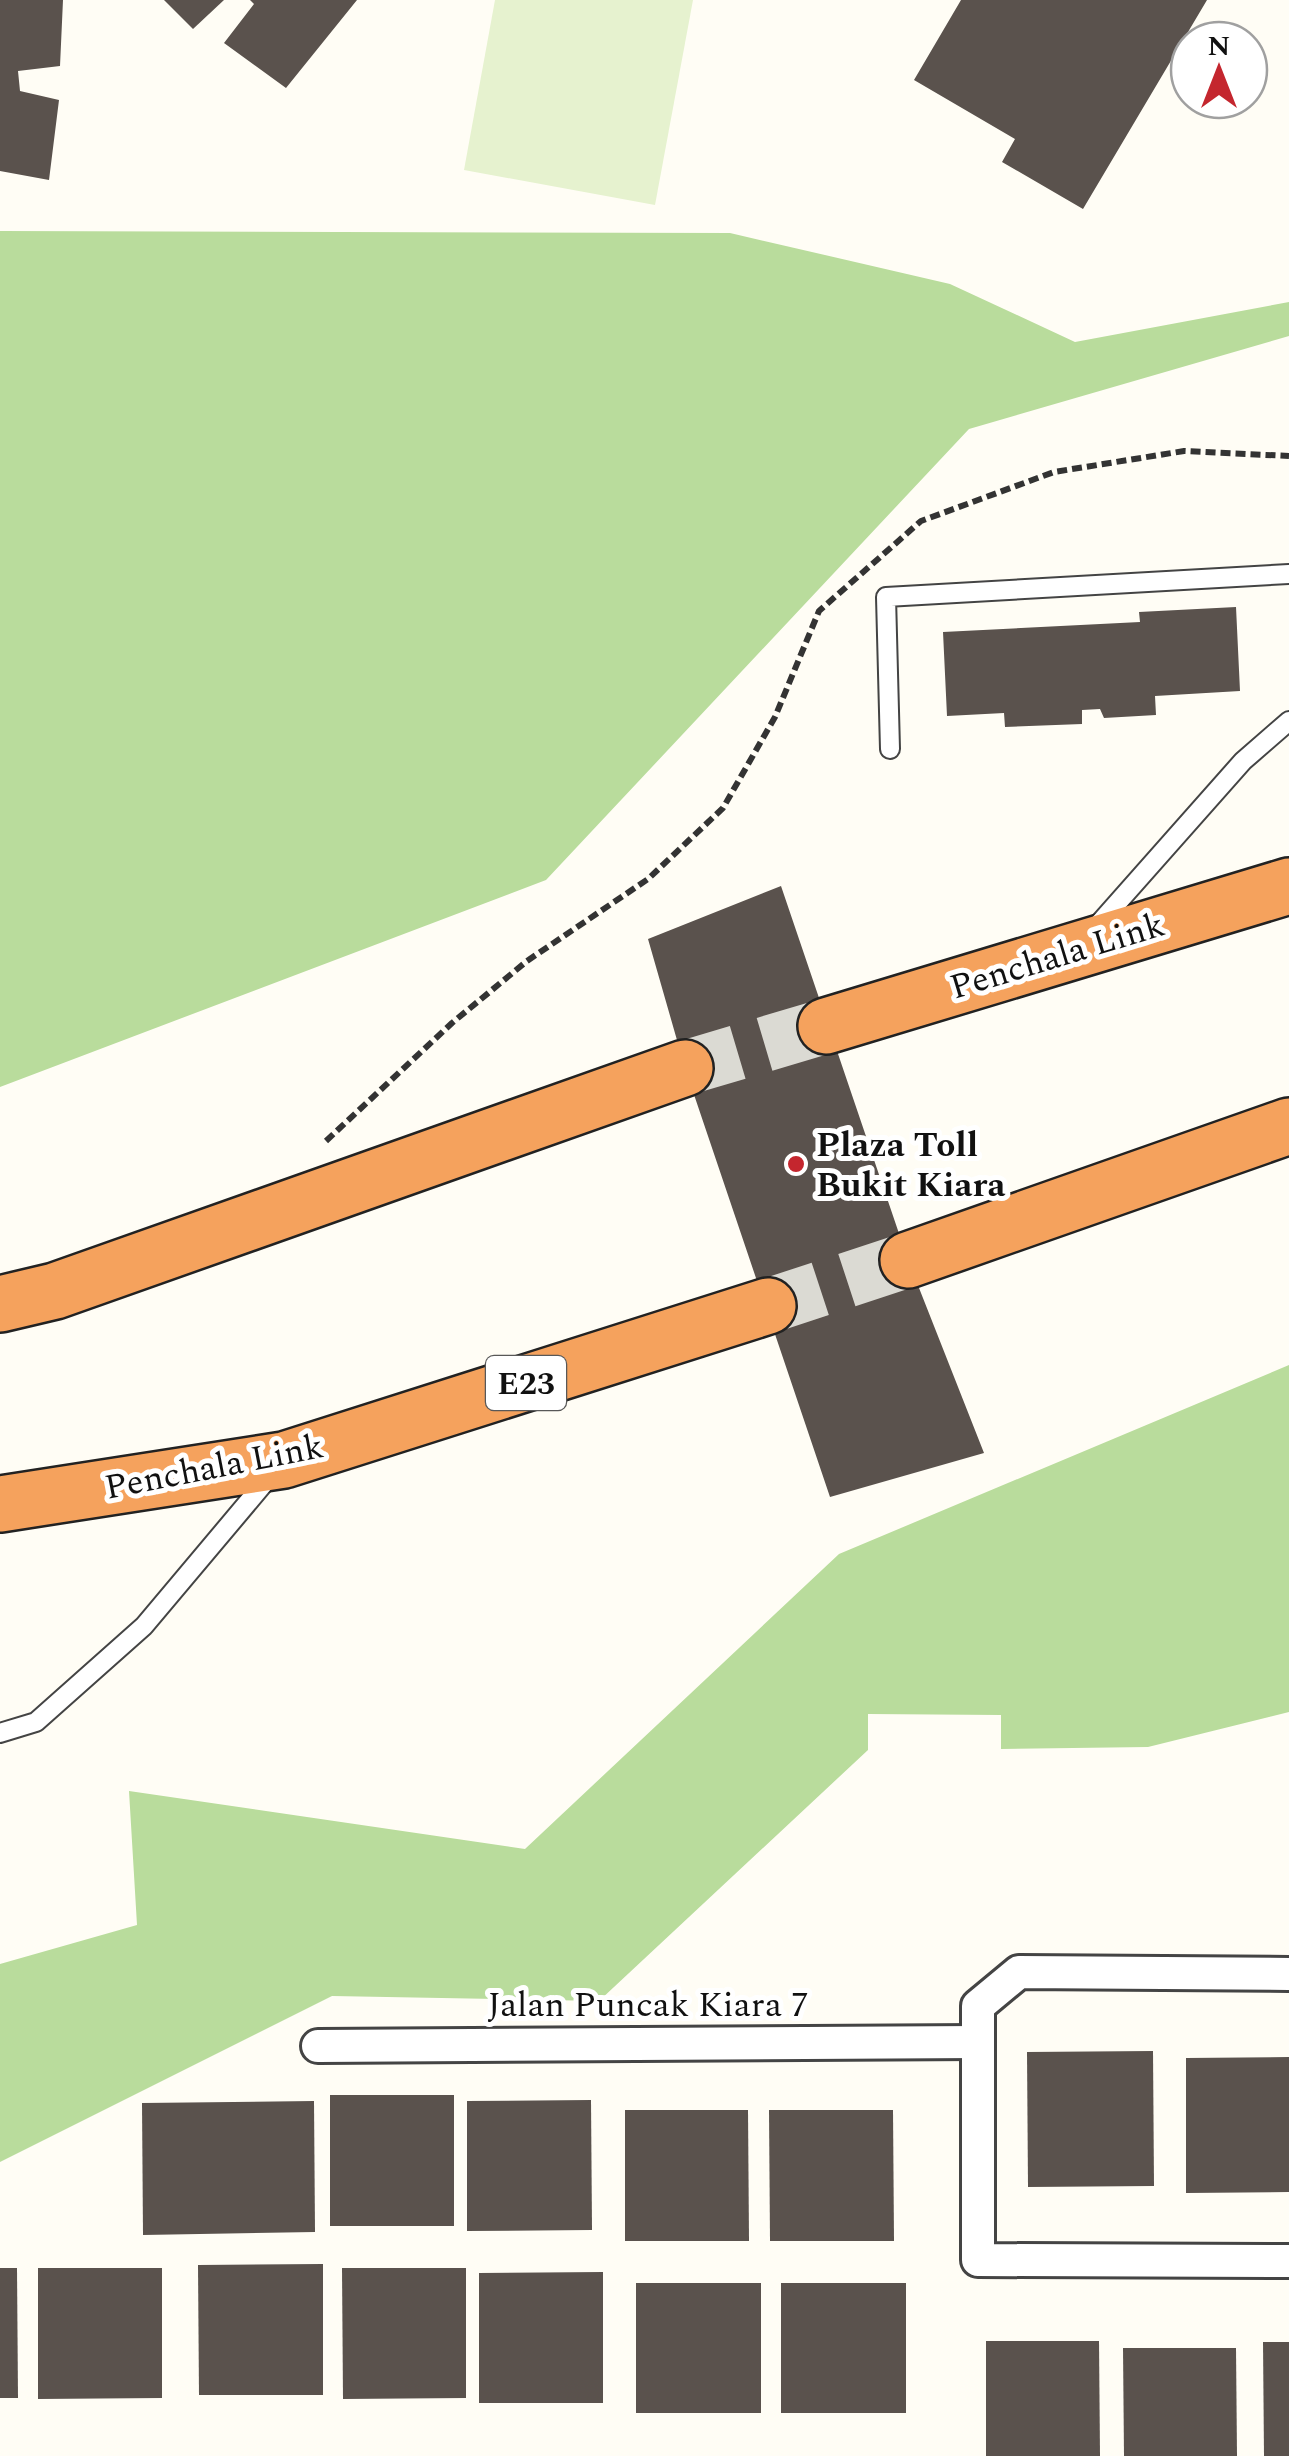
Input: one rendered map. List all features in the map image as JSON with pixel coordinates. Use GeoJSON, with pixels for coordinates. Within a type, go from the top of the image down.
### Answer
{"type":"FeatureCollection","features":[{"type":"Feature","properties":{"kind":"highway","name":"Penchala Link"},"geometry":{"type":"LineString","coordinates":[[826,1026],[1289,886]]}},
{"type":"Feature","properties":{"kind":"highway"},"geometry":{"type":"LineString","coordinates":[[0,1304],[55,1291],[686,1068]]}},
{"type":"Feature","properties":{"kind":"highway"},"geometry":{"type":"LineString","coordinates":[[908,1260],[1289,1126]]}},
{"type":"Feature","properties":{"kind":"highway","name":"Penchala Link"},"geometry":{"type":"LineString","coordinates":[[0,1504],[284,1460],[768,1306]]}},
{"type":"Feature","properties":{"kind":"street"},"geometry":{"type":"LineString","coordinates":[[1289,1974],[1019,1972],[978,2006],[978,2260],[1289,2261]]}},
{"type":"Feature","properties":{"kind":"street","name":"Jalan Puncak Kiara 7"},"geometry":{"type":"LineString","coordinates":[[318,2046],[978,2042]]}},
{"type":"Feature","properties":{"kind":"lane"},"geometry":{"type":"LineString","coordinates":[[890,749],[886,597],[1289,574]]}},
{"type":"Feature","properties":{"kind":"lane"},"geometry":{"type":"LineString","coordinates":[[1075,950],[1243,761],[1289,721]]}},
{"type":"Feature","properties":{"kind":"lane"},"geometry":{"type":"LineString","coordinates":[[0,1732],[36,1722],[144,1626],[284,1460]]}},
{"type":"Feature","properties":{"kind":"path"},"geometry":{"type":"LineString","coordinates":[[324,1144],[452,1023],[527,961],[648,880],[723,808],[775,718],[819,611],[921,521],[1054,472],[1184,451],[1289,456]]}},
{"type":"Feature","properties":{"kind":"green space"},"geometry":{"type":"Polygon","coordinates":[[[495,0],[693,0],[655,205],[464,170],[495,0]]]}},
{"type":"Feature","properties":{"kind":"green space"},"geometry":{"type":"Polygon","coordinates":[[[0,231],[730,233],[950,284],[1075,342],[1289,302],[1289,336],[969,429],[546,880],[0,1087],[0,231]]]}},
{"type":"Feature","properties":{"kind":"green space"},"geometry":{"type":"Polygon","coordinates":[[[1289,1365],[1289,1712],[1148,1747],[1001,1749],[1001,1715],[868,1714],[868,1750],[599,2001],[332,1996],[0,2162],[0,1964],[137,1925],[129,1791],[525,1849],[839,1554],[1289,1365]]]}},
{"type":"Feature","properties":{"kind":"building"},"geometry":{"type":"Polygon","coordinates":[[[0,0],[63,0],[60,66],[18,71],[20,91],[59,100],[49,180],[0,171],[0,0]]]}},
{"type":"Feature","properties":{"kind":"building"},"geometry":{"type":"Polygon","coordinates":[[[164,0],[224,0],[193,29],[164,0]]]}},
{"type":"Feature","properties":{"kind":"building"},"geometry":{"type":"Polygon","coordinates":[[[250,0],[357,0],[286,88],[224,43],[254,4],[250,0]]]}},
{"type":"Feature","properties":{"kind":"building"},"geometry":{"type":"Polygon","coordinates":[[[961,0],[1207,0],[1195,20],[1169,20],[1169,64],[1083,209],[1002,162],[1015,139],[914,80],[961,0]]]}},
{"type":"Feature","properties":{"kind":"building"},"geometry":{"type":"Polygon","coordinates":[[[1236,607],[1240,691],[1155,696],[1156,715],[1104,718],[1100,709],[1082,710],[1082,724],[1005,727],[1004,713],[947,716],[943,632],[1140,622],[1139,612],[1236,607]]]}},
{"type":"Feature","properties":{"kind":"building","name":"Plaza Toll Bukit Kiara"},"geometry":{"type":"Polygon","coordinates":[[[781,886],[908,1260],[984,1453],[830,1497],[685,1068],[648,939],[781,886]]]}},
{"type":"Feature","properties":{"kind":"building"},"geometry":{"type":"Polygon","coordinates":[[[1153,2051],[1154,2186],[1028,2187],[1027,2052],[1153,2051]]]}},
{"type":"Feature","properties":{"kind":"building"},"geometry":{"type":"Polygon","coordinates":[[[1289,2057],[1289,2192],[1186,2193],[1186,2058],[1289,2057]]]}},
{"type":"Feature","properties":{"kind":"building"},"geometry":{"type":"Polygon","coordinates":[[[330,2095],[454,2095],[454,2226],[330,2226],[330,2095]]]}},
{"type":"Feature","properties":{"kind":"building"},"geometry":{"type":"Polygon","coordinates":[[[591,2100],[592,2230],[467,2231],[467,2101],[591,2100]]]}},
{"type":"Feature","properties":{"kind":"building"},"geometry":{"type":"Polygon","coordinates":[[[314,2101],[315,2232],[143,2235],[142,2103],[314,2101]]]}},
{"type":"Feature","properties":{"kind":"building"},"geometry":{"type":"Polygon","coordinates":[[[625,2110],[748,2110],[749,2241],[625,2241],[625,2110]]]}},
{"type":"Feature","properties":{"kind":"building"},"geometry":{"type":"Polygon","coordinates":[[[769,2110],[893,2110],[894,2241],[770,2241],[769,2110]]]}},
{"type":"Feature","properties":{"kind":"building"},"geometry":{"type":"Polygon","coordinates":[[[323,2264],[323,2395],[199,2395],[198,2265],[323,2264]]]}},
{"type":"Feature","properties":{"kind":"building"},"geometry":{"type":"Polygon","coordinates":[[[0,2268],[17,2268],[18,2398],[0,2398],[0,2268]]]}},
{"type":"Feature","properties":{"kind":"building"},"geometry":{"type":"Polygon","coordinates":[[[38,2268],[162,2268],[162,2398],[38,2399],[38,2268]]]}},
{"type":"Feature","properties":{"kind":"building"},"geometry":{"type":"Polygon","coordinates":[[[342,2268],[466,2268],[466,2398],[343,2399],[342,2268]]]}},
{"type":"Feature","properties":{"kind":"building"},"geometry":{"type":"Polygon","coordinates":[[[603,2272],[603,2403],[479,2403],[479,2273],[603,2272]]]}},
{"type":"Feature","properties":{"kind":"building"},"geometry":{"type":"Polygon","coordinates":[[[636,2283],[761,2283],[761,2413],[636,2413],[636,2283]]]}},
{"type":"Feature","properties":{"kind":"building"},"geometry":{"type":"Polygon","coordinates":[[[781,2283],[906,2283],[906,2413],[781,2413],[781,2283]]]}},
{"type":"Feature","properties":{"kind":"building"},"geometry":{"type":"Polygon","coordinates":[[[986,2341],[1099,2341],[1100,2456],[986,2456],[986,2341]]]}},
{"type":"Feature","properties":{"kind":"building"},"geometry":{"type":"Polygon","coordinates":[[[1263,2342],[1289,2342],[1289,2456],[1264,2456],[1263,2342]]]}},
{"type":"Feature","properties":{"kind":"building"},"geometry":{"type":"Polygon","coordinates":[[[1123,2348],[1236,2348],[1237,2456],[1124,2456],[1123,2348]]]}},
{"type":"Feature","properties":{"kind":"tunnel"},"geometry":{"type":"LineString","coordinates":[[685,1068],[826,1026]]}},
{"type":"Feature","properties":{"kind":"tunnel"},"geometry":{"type":"LineString","coordinates":[[768,1306],[908,1260]]}},
{"type":"Feature","properties":{"kind":"place","name":"Plaza Toll Bukit Kiara"},"geometry":{"type":"Point","coordinates":[796,1164]}}]}
